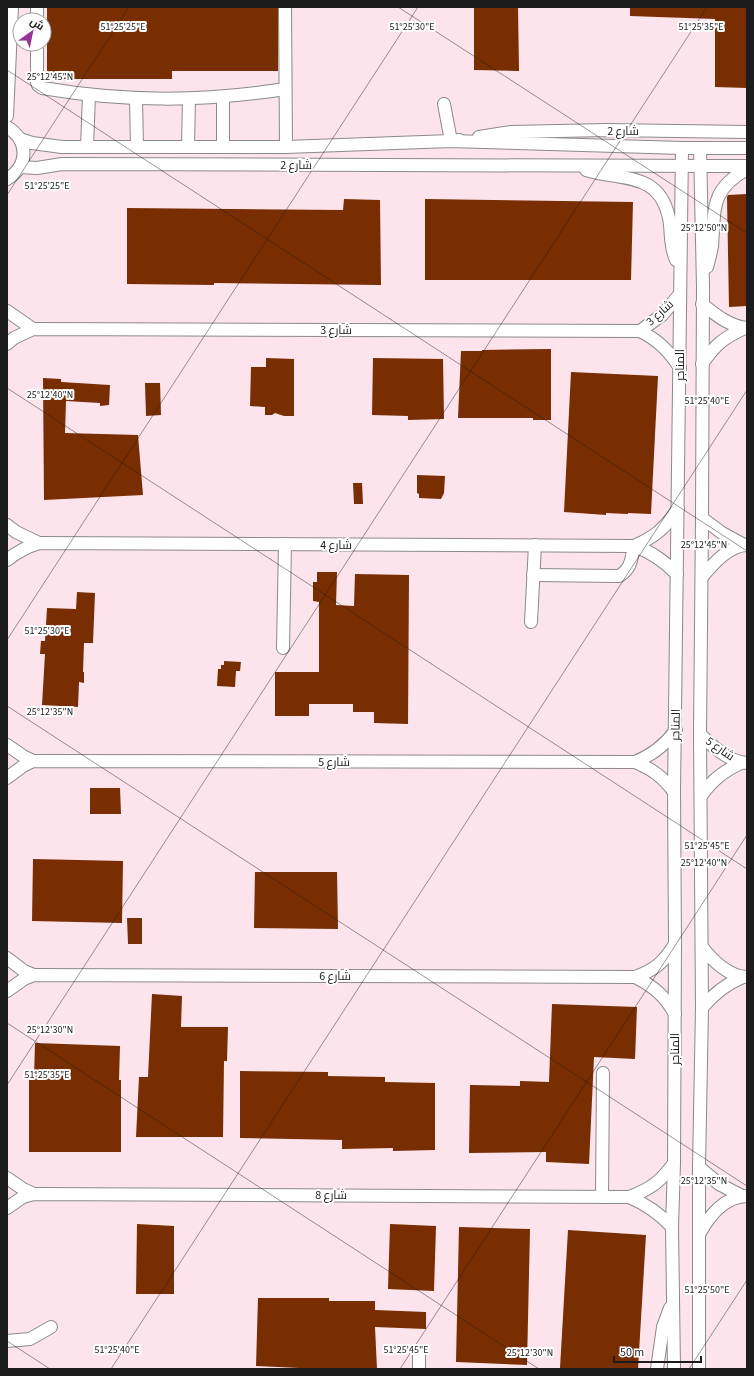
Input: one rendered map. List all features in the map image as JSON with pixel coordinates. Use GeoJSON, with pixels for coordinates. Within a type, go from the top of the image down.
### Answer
{"type":"FeatureCollection","features":[{"type":"Feature","properties":{"kind":"street"},"geometry":{"type":"LineString","coordinates":[[7,116],[12,7]]}},
{"type":"Feature","properties":{"kind":"street"},"geometry":{"type":"LineString","coordinates":[[285,7],[286,147]]}},
{"type":"Feature","properties":{"kind":"street"},"geometry":{"type":"LineString","coordinates":[[37,52],[37,82],[40,87],[45,89],[136,99],[189,99],[223,97],[286,89]]}},
{"type":"Feature","properties":{"kind":"street"},"geometry":{"type":"LineString","coordinates":[[88,147],[89,95]]}},
{"type":"Feature","properties":{"kind":"street"},"geometry":{"type":"LineString","coordinates":[[223,97],[223,147]]}},
{"type":"Feature","properties":{"kind":"street"},"geometry":{"type":"LineString","coordinates":[[136,99],[137,147]]}},
{"type":"Feature","properties":{"kind":"street"},"geometry":{"type":"LineString","coordinates":[[188,147],[189,99]]}},
{"type":"Feature","properties":{"kind":"street"},"geometry":{"type":"LineString","coordinates":[[444,104],[451,141]]}},
{"type":"Feature","properties":{"kind":"street"},"geometry":{"type":"LineString","coordinates":[[7,127],[14,131],[20,139],[23,148],[23,158],[13,174],[7,190]]}},
{"type":"Feature","properties":{"kind":"street","name":"شارع 2"},"geometry":{"type":"LineString","coordinates":[[451,141],[511,132],[606,130],[747,132]]}},
{"type":"Feature","properties":{"kind":"street","name":"شارع 2"},"geometry":{"type":"LineString","coordinates":[[20,139],[32,143],[62,147],[286,147],[451,141],[682,148],[747,148]]}},
{"type":"Feature","properties":{"kind":"street","name":"المناجر"},"geometry":{"type":"LineString","coordinates":[[674,1369],[672,1227],[675,1014],[674,792],[676,730],[682,148]]}},
{"type":"Feature","properties":{"kind":"street","name":"المناجر"},"geometry":{"type":"LineString","coordinates":[[699,1369],[699,1166],[702,1008],[700,734],[703,286],[700,148]]}},
{"type":"Feature","properties":{"kind":"street","name":"شارع 2"},"geometry":{"type":"LineString","coordinates":[[13,174],[62,164],[747,166]]}},
{"type":"Feature","properties":{"kind":"street","name":"شارع 2"},"geometry":{"type":"LineString","coordinates":[[572,165],[588,171],[638,180],[656,190],[662,197],[667,207],[670,219],[672,246],[680,273]]}},
{"type":"Feature","properties":{"kind":"street","name":"المناجر"},"geometry":{"type":"LineString","coordinates":[[703,286],[712,248],[713,214],[717,200],[722,189],[729,181],[747,169]]}},
{"type":"Feature","properties":{"kind":"street","name":"شارع 3"},"geometry":{"type":"LineString","coordinates":[[640,330],[662,315],[680,294]]}},
{"type":"Feature","properties":{"kind":"street"},"geometry":{"type":"LineString","coordinates":[[702,304],[724,320],[746,328]]}},
{"type":"Feature","properties":{"kind":"street"},"geometry":{"type":"LineString","coordinates":[[7,311],[32,329]]}},
{"type":"Feature","properties":{"kind":"street"},"geometry":{"type":"LineString","coordinates":[[702,364],[713,348],[722,340],[731,334],[746,328]]}},
{"type":"Feature","properties":{"kind":"street","name":"شارع 3"},"geometry":{"type":"LineString","coordinates":[[7,344],[18,336],[32,329],[640,330],[663,346],[673,356],[680,368]]}},
{"type":"Feature","properties":{"kind":"street","name":"شارع 4"},"geometry":{"type":"LineString","coordinates":[[634,546],[647,541],[658,533],[668,523],[678,509]]}},
{"type":"Feature","properties":{"kind":"street"},"geometry":{"type":"LineString","coordinates":[[702,518],[722,533],[745,545]]}},
{"type":"Feature","properties":{"kind":"street","name":"شارع 4"},"geometry":{"type":"LineString","coordinates":[[7,525],[16,532],[39,543]]}},
{"type":"Feature","properties":{"kind":"street","name":"شارع 4"},"geometry":{"type":"LineString","coordinates":[[7,560],[15,553],[26,547],[39,543],[634,546],[657,556],[677,574]]}},
{"type":"Feature","properties":{"kind":"street"},"geometry":{"type":"LineString","coordinates":[[284,648],[285,544]]}},
{"type":"Feature","properties":{"kind":"street"},"geometry":{"type":"LineString","coordinates":[[531,622],[535,545]]}},
{"type":"Feature","properties":{"kind":"street"},"geometry":{"type":"LineString","coordinates":[[702,578],[710,567],[720,558],[731,550],[745,545]]}},
{"type":"Feature","properties":{"kind":"street"},"geometry":{"type":"LineString","coordinates":[[533,575],[619,576],[626,571],[630,564],[634,546]]}},
{"type":"Feature","properties":{"kind":"street","name":"شارع 5"},"geometry":{"type":"LineString","coordinates":[[635,762],[658,750],[668,741],[676,730]]}},
{"type":"Feature","properties":{"kind":"street","name":"شارع 5"},"geometry":{"type":"LineString","coordinates":[[700,734],[719,750],[744,762]]}},
{"type":"Feature","properties":{"kind":"street","name":"شارع 5"},"geometry":{"type":"LineString","coordinates":[[7,745],[33,761],[635,762],[658,774],[667,782],[674,792]]}},
{"type":"Feature","properties":{"kind":"street"},"geometry":{"type":"LineString","coordinates":[[7,778],[23,766],[33,761]]}},
{"type":"Feature","properties":{"kind":"street","name":"شارع 5"},"geometry":{"type":"LineString","coordinates":[[701,796],[718,776],[729,768],[744,762]]}},
{"type":"Feature","properties":{"kind":"street","name":"شارع 6"},"geometry":{"type":"LineString","coordinates":[[7,958],[24,971],[34,975],[635,977],[648,972],[659,965],[668,955],[675,943]]}},
{"type":"Feature","properties":{"kind":"street"},"geometry":{"type":"LineString","coordinates":[[702,947],[720,965],[745,977]]}},
{"type":"Feature","properties":{"kind":"street"},"geometry":{"type":"LineString","coordinates":[[7,992],[34,975]]}},
{"type":"Feature","properties":{"kind":"street","name":"شارع 6"},"geometry":{"type":"LineString","coordinates":[[635,977],[648,983],[659,992],[668,1002],[675,1014]]}},
{"type":"Feature","properties":{"kind":"street"},"geometry":{"type":"LineString","coordinates":[[702,1008],[720,989],[731,982],[745,977]]}},
{"type":"Feature","properties":{"kind":"street"},"geometry":{"type":"LineString","coordinates":[[602,1197],[603,1073]]}},
{"type":"Feature","properties":{"kind":"street","name":"شارع 8"},"geometry":{"type":"LineString","coordinates":[[7,1208],[23,1197],[34,1194],[629,1197],[654,1186],[664,1177],[674,1163]]}},
{"type":"Feature","properties":{"kind":"street"},"geometry":{"type":"LineString","coordinates":[[699,1166],[708,1176],[719,1184],[730,1191],[745,1196]]}},
{"type":"Feature","properties":{"kind":"street","name":"شارع 8"},"geometry":{"type":"LineString","coordinates":[[7,1178],[34,1194]]}},
{"type":"Feature","properties":{"kind":"street"},"geometry":{"type":"LineString","coordinates":[[700,1234],[706,1221],[716,1210],[728,1201],[745,1196]]}},
{"type":"Feature","properties":{"kind":"street","name":"شارع 8"},"geometry":{"type":"LineString","coordinates":[[629,1197],[653,1209],[672,1227]]}},
{"type":"Feature","properties":{"kind":"street","name":"المناجر"},"geometry":{"type":"LineString","coordinates":[[657,1369],[663,1327],[673,1301]]}},
{"type":"Feature","properties":{"kind":"street"},"geometry":{"type":"LineString","coordinates":[[7,1341],[30,1339],[51,1327]]}},
{"type":"Feature","properties":{"kind":"street"},"geometry":{"type":"LineString","coordinates":[[419,1353],[419,1369]]}},
{"type":"Feature","properties":{"kind":"street"},"geometry":{"type":"LineString","coordinates":[[698,1355],[706,1369]]}},
{"type":"Feature","properties":{"kind":"shaded area"},"geometry":{"type":"Polygon","coordinates":[[[7,7],[747,7],[747,1369],[7,1369],[7,7]]]}},
{"type":"Feature","properties":{"kind":"building"},"geometry":{"type":"Polygon","coordinates":[[[47,7],[278,7],[278,71],[172,71],[172,79],[47,79],[47,52],[52,52],[52,12],[47,12],[47,7]]]}},
{"type":"Feature","properties":{"kind":"building"},"geometry":{"type":"Polygon","coordinates":[[[474,7],[518,7],[519,71],[474,70],[474,7]]]}},
{"type":"Feature","properties":{"kind":"building"},"geometry":{"type":"Polygon","coordinates":[[[630,7],[747,7],[747,88],[715,87],[715,19],[630,16],[630,7]]]}},
{"type":"Feature","properties":{"kind":"building"},"geometry":{"type":"Polygon","coordinates":[[[747,194],[747,306],[729,307],[727,197],[728,195],[747,194]]]}},
{"type":"Feature","properties":{"kind":"building"},"geometry":{"type":"Polygon","coordinates":[[[344,199],[380,200],[381,285],[214,283],[214,285],[127,284],[127,208],[343,210],[344,199]]]}},
{"type":"Feature","properties":{"kind":"building"},"geometry":{"type":"Polygon","coordinates":[[[425,199],[633,202],[631,280],[425,280],[425,199]]]}},
{"type":"Feature","properties":{"kind":"building"},"geometry":{"type":"Polygon","coordinates":[[[551,349],[551,420],[533,420],[533,418],[458,418],[461,351],[551,349]]]}},
{"type":"Feature","properties":{"kind":"building"},"geometry":{"type":"Polygon","coordinates":[[[266,358],[294,359],[294,416],[284,416],[275,413],[272,415],[265,415],[265,407],[250,406],[251,367],[266,367],[266,358]]]}},
{"type":"Feature","properties":{"kind":"building"},"geometry":{"type":"Polygon","coordinates":[[[373,358],[443,359],[444,419],[408,420],[408,416],[372,415],[373,358]]]}},
{"type":"Feature","properties":{"kind":"building"},"geometry":{"type":"Polygon","coordinates":[[[571,372],[658,376],[651,514],[606,513],[606,515],[564,512],[571,372]]]}},
{"type":"Feature","properties":{"kind":"building"},"geometry":{"type":"Polygon","coordinates":[[[43,378],[61,379],[61,382],[110,385],[109,405],[100,406],[100,403],[66,401],[65,433],[138,435],[143,495],[44,500],[43,378]]]}},
{"type":"Feature","properties":{"kind":"building"},"geometry":{"type":"Polygon","coordinates":[[[145,383],[160,383],[161,415],[146,416],[145,383]]]}},
{"type":"Feature","properties":{"kind":"building"},"geometry":{"type":"Polygon","coordinates":[[[417,475],[445,476],[444,493],[441,499],[419,498],[419,494],[417,493],[417,475]]]}},
{"type":"Feature","properties":{"kind":"building"},"geometry":{"type":"Polygon","coordinates":[[[353,483],[362,483],[363,504],[354,504],[353,483]]]}},
{"type":"Feature","properties":{"kind":"building"},"geometry":{"type":"Polygon","coordinates":[[[317,572],[337,572],[336,605],[354,606],[355,574],[409,575],[408,724],[374,723],[374,712],[353,712],[353,704],[309,704],[309,716],[275,716],[275,672],[319,672],[319,602],[313,601],[313,582],[317,582],[317,572]]]}},
{"type":"Feature","properties":{"kind":"building"},"geometry":{"type":"Polygon","coordinates":[[[77,592],[95,593],[93,643],[84,643],[84,683],[79,682],[78,707],[42,705],[45,654],[40,654],[41,641],[45,641],[47,608],[76,609],[77,592]]]}},
{"type":"Feature","properties":{"kind":"building"},"geometry":{"type":"Polygon","coordinates":[[[224,661],[241,662],[240,671],[236,671],[235,687],[217,686],[218,669],[221,669],[221,665],[224,665],[224,661]]]}},
{"type":"Feature","properties":{"kind":"building"},"geometry":{"type":"Polygon","coordinates":[[[90,788],[120,788],[121,814],[90,814],[90,788]]]}},
{"type":"Feature","properties":{"kind":"building"},"geometry":{"type":"Polygon","coordinates":[[[33,859],[123,861],[122,923],[32,921],[33,859]]]}},
{"type":"Feature","properties":{"kind":"building"},"geometry":{"type":"Polygon","coordinates":[[[255,872],[337,872],[338,929],[254,928],[255,872]]]}},
{"type":"Feature","properties":{"kind":"building"},"geometry":{"type":"Polygon","coordinates":[[[127,918],[142,918],[142,944],[128,944],[127,918]]]}},
{"type":"Feature","properties":{"kind":"building"},"geometry":{"type":"Polygon","coordinates":[[[152,994],[182,996],[181,1027],[228,1027],[227,1061],[224,1061],[223,1137],[136,1137],[139,1077],[148,1077],[152,994]]]}},
{"type":"Feature","properties":{"kind":"building"},"geometry":{"type":"Polygon","coordinates":[[[552,1004],[637,1007],[635,1059],[594,1057],[589,1164],[546,1162],[546,1152],[469,1153],[470,1085],[520,1086],[520,1081],[549,1082],[552,1004]]]}},
{"type":"Feature","properties":{"kind":"building"},"geometry":{"type":"Polygon","coordinates":[[[35,1043],[120,1046],[119,1080],[121,1080],[121,1152],[29,1152],[29,1079],[34,1079],[35,1043]]]}},
{"type":"Feature","properties":{"kind":"building"},"geometry":{"type":"Polygon","coordinates":[[[240,1071],[328,1072],[328,1076],[385,1077],[385,1082],[435,1083],[435,1150],[393,1151],[393,1148],[342,1149],[342,1140],[240,1138],[240,1071]]]}},
{"type":"Feature","properties":{"kind":"building"},"geometry":{"type":"Polygon","coordinates":[[[137,1224],[174,1226],[174,1294],[136,1294],[137,1224]]]}},
{"type":"Feature","properties":{"kind":"building"},"geometry":{"type":"Polygon","coordinates":[[[390,1224],[436,1226],[434,1291],[388,1289],[390,1224]]]}},
{"type":"Feature","properties":{"kind":"building"},"geometry":{"type":"Polygon","coordinates":[[[459,1227],[530,1229],[527,1365],[456,1362],[459,1227]]]}},
{"type":"Feature","properties":{"kind":"building"},"geometry":{"type":"Polygon","coordinates":[[[568,1230],[646,1235],[638,1369],[560,1368],[568,1230]]]}},
{"type":"Feature","properties":{"kind":"building"},"geometry":{"type":"Polygon","coordinates":[[[258,1298],[329,1298],[329,1301],[375,1301],[375,1310],[426,1312],[426,1329],[375,1327],[377,1369],[321,1369],[256,1366],[258,1298]]]}}]}
